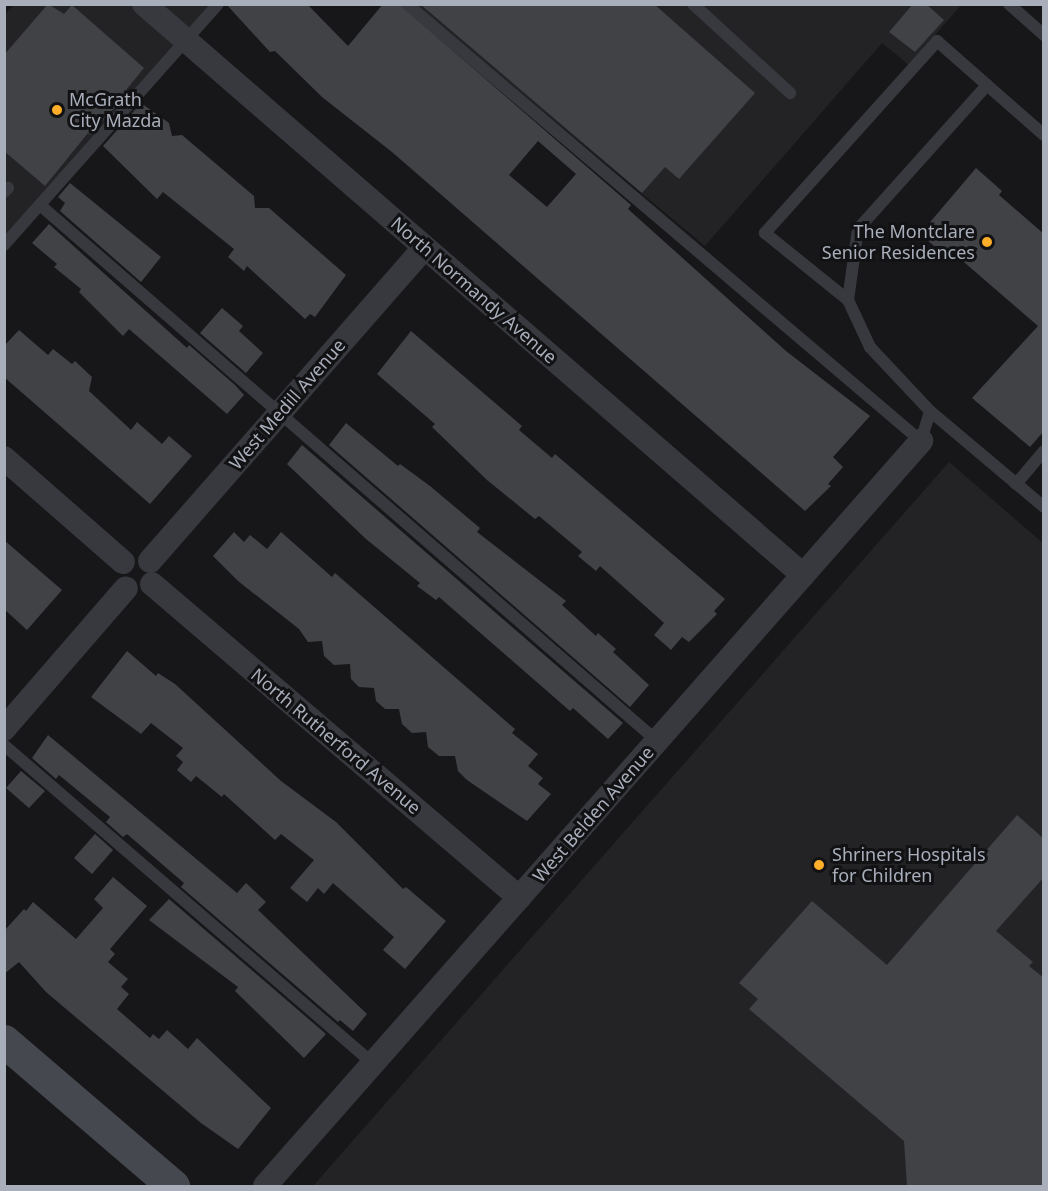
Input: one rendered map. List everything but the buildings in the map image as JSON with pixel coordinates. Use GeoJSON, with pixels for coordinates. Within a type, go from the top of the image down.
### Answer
{"type":"FeatureCollection","features":[{"type":"Feature","properties":{"kind":"street","name":"North Normandy Avenue"},"geometry":{"type":"LineString","coordinates":[[144,4],[803,575]]}},
{"type":"Feature","properties":{"kind":"street","name":"West Medill Avenue"},"geometry":{"type":"LineString","coordinates":[[151,572],[280,412],[425,248]]}},
{"type":"Feature","properties":{"kind":"street","name":"West Belden Avenue"},"geometry":{"type":"LineString","coordinates":[[265,1186],[921,441]]}},
{"type":"Feature","properties":{"kind":"street"},"geometry":{"type":"LineString","coordinates":[[4,458],[123,562]]}},
{"type":"Feature","properties":{"kind":"street"},"geometry":{"type":"LineString","coordinates":[[139,556],[151,572],[143,591],[126,588],[119,573],[123,562],[139,556]]}},
{"type":"Feature","properties":{"kind":"street","name":"North Rutherford Avenue"},"geometry":{"type":"LineString","coordinates":[[151,572],[519,898]]}},
{"type":"Feature","properties":{"kind":"street"},"geometry":{"type":"LineString","coordinates":[[4,729],[126,588]]}},
{"type":"Feature","properties":{"kind":"street"},"geometry":{"type":"LineString","coordinates":[[4,1041],[173,1186]]}},
{"type":"Feature","properties":{"kind":"lane"},"geometry":{"type":"LineString","coordinates":[[4,245],[218,4]]}},
{"type":"Feature","properties":{"kind":"lane"},"geometry":{"type":"LineString","coordinates":[[407,4],[921,441],[930,411]]}},
{"type":"Feature","properties":{"kind":"lane"},"geometry":{"type":"LineString","coordinates":[[693,4],[790,93]]}},
{"type":"Feature","properties":{"kind":"lane"},"geometry":{"type":"LineString","coordinates":[[1009,4],[1044,35]]}},
{"type":"Feature","properties":{"kind":"lane"},"geometry":{"type":"LineString","coordinates":[[1044,135],[937,41],[765,233],[848,300],[870,347],[930,411],[1044,507]]}},
{"type":"Feature","properties":{"kind":"lane"},"geometry":{"type":"LineString","coordinates":[[848,300],[858,230],[987,85]]}},
{"type":"Feature","properties":{"kind":"lane"},"geometry":{"type":"LineString","coordinates":[[40,205],[657,741]]}},
{"type":"Feature","properties":{"kind":"lane"},"geometry":{"type":"LineString","coordinates":[[1016,483],[1044,451]]}},
{"type":"Feature","properties":{"kind":"lane"},"geometry":{"type":"LineString","coordinates":[[4,745],[373,1064]]}},
{"type":"Feature","properties":{"kind":"shaded area"},"geometry":{"type":"Polygon","coordinates":[[[14,5],[223,5],[5,251],[4,15],[14,5]]]}},
{"type":"Feature","properties":{"kind":"shaded area"},"geometry":{"type":"Polygon","coordinates":[[[415,5],[961,5],[909,65],[882,43],[705,246],[415,5]]]}},
{"type":"Feature","properties":{"kind":"shaded area","name":"Shriners Hospitals for Children"},"geometry":{"type":"Polygon","coordinates":[[[949,462],[1043,543],[1043,1186],[313,1186],[949,462]]]}},
{"type":"Feature","properties":{"kind":"place","name":"McGrath City Mazda"},"geometry":{"type":"Point","coordinates":[57,110]}},
{"type":"Feature","properties":{"kind":"place","name":"The Montclare Senior Residences"},"geometry":{"type":"Point","coordinates":[987,242]}},
{"type":"Feature","properties":{"kind":"place","name":"Shriners Hospitals for Children"},"geometry":{"type":"Point","coordinates":[819,865]}}]}
